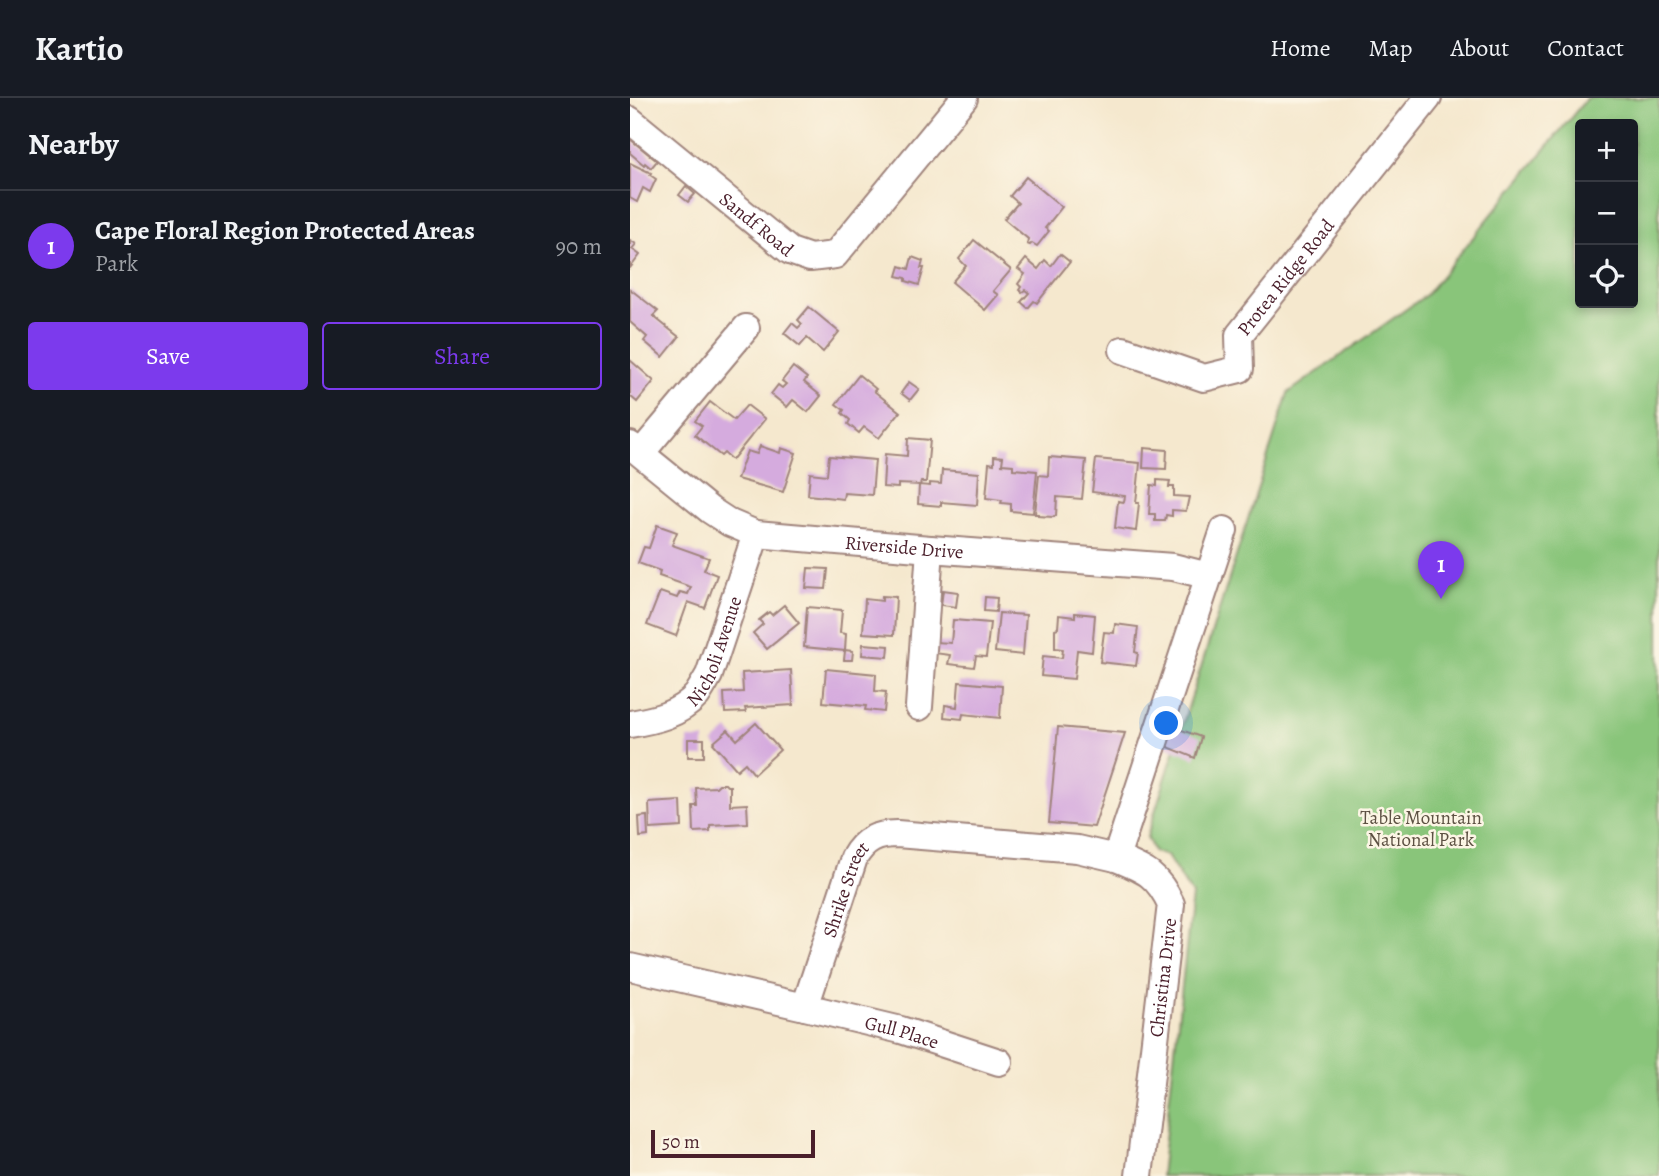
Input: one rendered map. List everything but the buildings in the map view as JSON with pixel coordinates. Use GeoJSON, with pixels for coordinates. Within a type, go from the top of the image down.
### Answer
{"type":"FeatureCollection","features":[{"type":"Feature","properties":{"kind":"street","name":"Sandf Road"},"geometry":{"type":"LineString","coordinates":[[630,120],[790,251],[810,258],[835,255],[964,98]]}},
{"type":"Feature","properties":{"kind":"street","name":"Protea Ridge Road"},"geometry":{"type":"LineString","coordinates":[[1123,350],[1204,378],[1240,369],[1239,335],[1428,98]]}},
{"type":"Feature","properties":{"kind":"street"},"geometry":{"type":"LineString","coordinates":[[635,449],[746,328]]}},
{"type":"Feature","properties":{"kind":"street","name":"Riverside Drive"},"geometry":{"type":"LineString","coordinates":[[635,449],[710,510],[730,523],[756,534],[1173,567],[1209,576]]}},
{"type":"Feature","properties":{"kind":"street"},"geometry":{"type":"LineString","coordinates":[[1116,858],[1224,530]]}},
{"type":"Feature","properties":{"kind":"street","name":"Nicholi Avenue"},"geometry":{"type":"LineString","coordinates":[[630,724],[656,720],[680,709],[696,695],[709,676],[756,534]]}},
{"type":"Feature","properties":{"kind":"street"},"geometry":{"type":"LineString","coordinates":[[919,707],[930,549]]}},
{"type":"Feature","properties":{"kind":"street","name":"Shrike Street"},"geometry":{"type":"LineString","coordinates":[[805,1007],[854,858],[859,849],[875,836],[897,834],[1077,849],[1116,858]]}},
{"type":"Feature","properties":{"kind":"street","name":"Christina Drive"},"geometry":{"type":"LineString","coordinates":[[1116,858],[1146,870],[1163,888],[1171,904],[1139,1176]]}},
{"type":"Feature","properties":{"kind":"street"},"geometry":{"type":"LineString","coordinates":[[630,967],[805,1007]]}},
{"type":"Feature","properties":{"kind":"street","name":"Gull Place"},"geometry":{"type":"LineString","coordinates":[[805,1007],[901,1030],[999,1062]]}},
{"type":"Feature","properties":{"kind":"green space","name":"Table Mountain National Park"},"geometry":{"type":"Polygon","coordinates":[[[1587,98],[1659,98],[1659,1176],[1161,1176],[1192,895],[1167,856],[1154,852],[1147,837],[1288,393],[1426,295],[1587,98]]]}},
{"type":"Feature","properties":{"kind":"place","name":"Cape Floral Region Protected Areas"},"geometry":{"type":"Point","coordinates":[1441,599]}}]}
